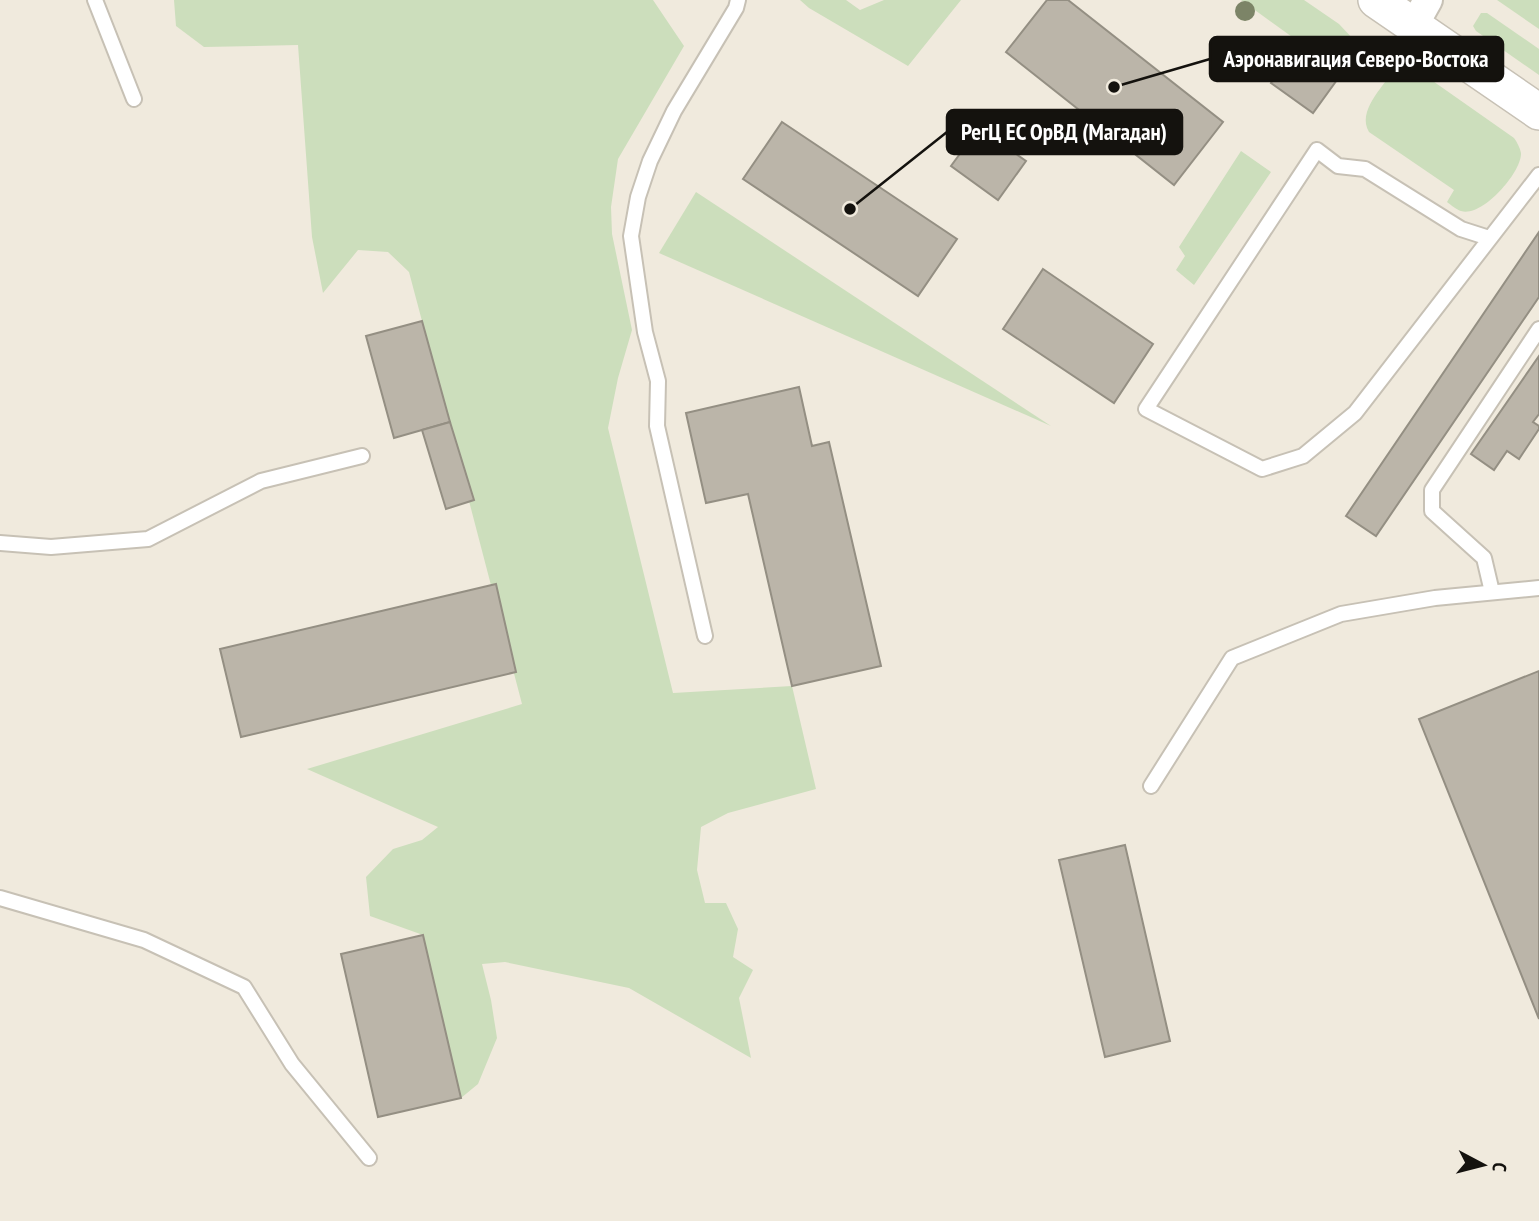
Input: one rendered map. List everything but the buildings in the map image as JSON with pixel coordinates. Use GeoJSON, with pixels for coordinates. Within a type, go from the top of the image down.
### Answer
{"type":"FeatureCollection","features":[{"type":"Feature","properties":{"kind":"street"},"geometry":{"type":"LineString","coordinates":[[1376,0],[1539,112]]}},
{"type":"Feature","properties":{"kind":"lane"},"geometry":{"type":"LineString","coordinates":[[95,0],[134,99]]}},
{"type":"Feature","properties":{"kind":"lane"},"geometry":{"type":"LineString","coordinates":[[705,636],[657,426],[658,382],[643,320],[631,236],[638,197],[650,161],[674,110],[736,8],[738,0]]}},
{"type":"Feature","properties":{"kind":"lane"},"geometry":{"type":"LineString","coordinates":[[1489,238],[1461,229],[1365,169],[1339,166],[1317,150],[1146,409],[1262,469],[1303,456],[1355,412],[1539,175]]}},
{"type":"Feature","properties":{"kind":"lane"},"geometry":{"type":"LineString","coordinates":[[1493,592],[1484,558],[1432,511],[1432,490],[1539,329]]}},
{"type":"Feature","properties":{"kind":"lane"},"geometry":{"type":"LineString","coordinates":[[0,543],[51,547],[148,539],[261,481],[362,456]]}},
{"type":"Feature","properties":{"kind":"lane"},"geometry":{"type":"LineString","coordinates":[[1151,786],[1231,657],[1341,614],[1435,598],[1539,588]]}},
{"type":"Feature","properties":{"kind":"lane"},"geometry":{"type":"LineString","coordinates":[[0,898],[144,940],[244,986],[292,1064],[369,1157]]}},
{"type":"Feature","properties":{"kind":"green space"},"geometry":{"type":"Polygon","coordinates":[[[174,0],[653,0],[684,46],[618,159],[611,207],[612,234],[632,330],[618,378],[608,428],[673,693],[792,686],[816,789],[728,813],[701,827],[697,870],[705,903],[726,903],[738,929],[733,957],[753,970],[739,998],[751,1058],[629,988],[505,962],[482,964],[497,1038],[478,1084],[461,1098],[423,935],[370,916],[366,877],[393,849],[422,840],[438,827],[307,769],[522,704],[422,321],[409,272],[388,252],[358,250],[323,293],[312,237],[298,45],[204,47],[176,26],[174,0]]]}},
{"type":"Feature","properties":{"kind":"green space"},"geometry":{"type":"Polygon","coordinates":[[[800,0],[846,0],[860,10],[884,0],[961,0],[908,66],[809,8],[800,0]]]}},
{"type":"Feature","properties":{"kind":"green space"},"geometry":{"type":"Polygon","coordinates":[[[1241,0],[1304,0],[1339,24],[1355,41],[1356,54],[1342,73],[1241,0]]]}},
{"type":"Feature","properties":{"kind":"green space"},"geometry":{"type":"Polygon","coordinates":[[[1497,0],[1539,0],[1539,29],[1497,0]]]}},
{"type":"Feature","properties":{"kind":"green space"},"geometry":{"type":"Polygon","coordinates":[[[1481,13],[1487,13],[1539,49],[1539,75],[1476,31],[1473,26],[1481,13]]]}},
{"type":"Feature","properties":{"kind":"green space"},"geometry":{"type":"Polygon","coordinates":[[[1400,65],[1410,65],[1514,138],[1517,143],[1521,153],[1515,171],[1499,192],[1479,208],[1461,211],[1454,207],[1447,202],[1454,190],[1369,132],[1366,124],[1368,108],[1400,65]]]}},
{"type":"Feature","properties":{"kind":"green space"},"geometry":{"type":"Polygon","coordinates":[[[1241,151],[1271,172],[1194,285],[1176,270],[1185,256],[1179,247],[1241,151]]]}},
{"type":"Feature","properties":{"kind":"green space"},"geometry":{"type":"Polygon","coordinates":[[[696,192],[1051,426],[659,253],[696,192]]]}},
{"type":"Feature","properties":{"kind":"place","name":"Аэронавигация Северо-Востока"},"geometry":{"type":"Point","coordinates":[1114,87]}},
{"type":"Feature","properties":{"kind":"place","name":"РегЦ ЕС ОрВД (Магадан)"},"geometry":{"type":"Point","coordinates":[850,209]}}]}
